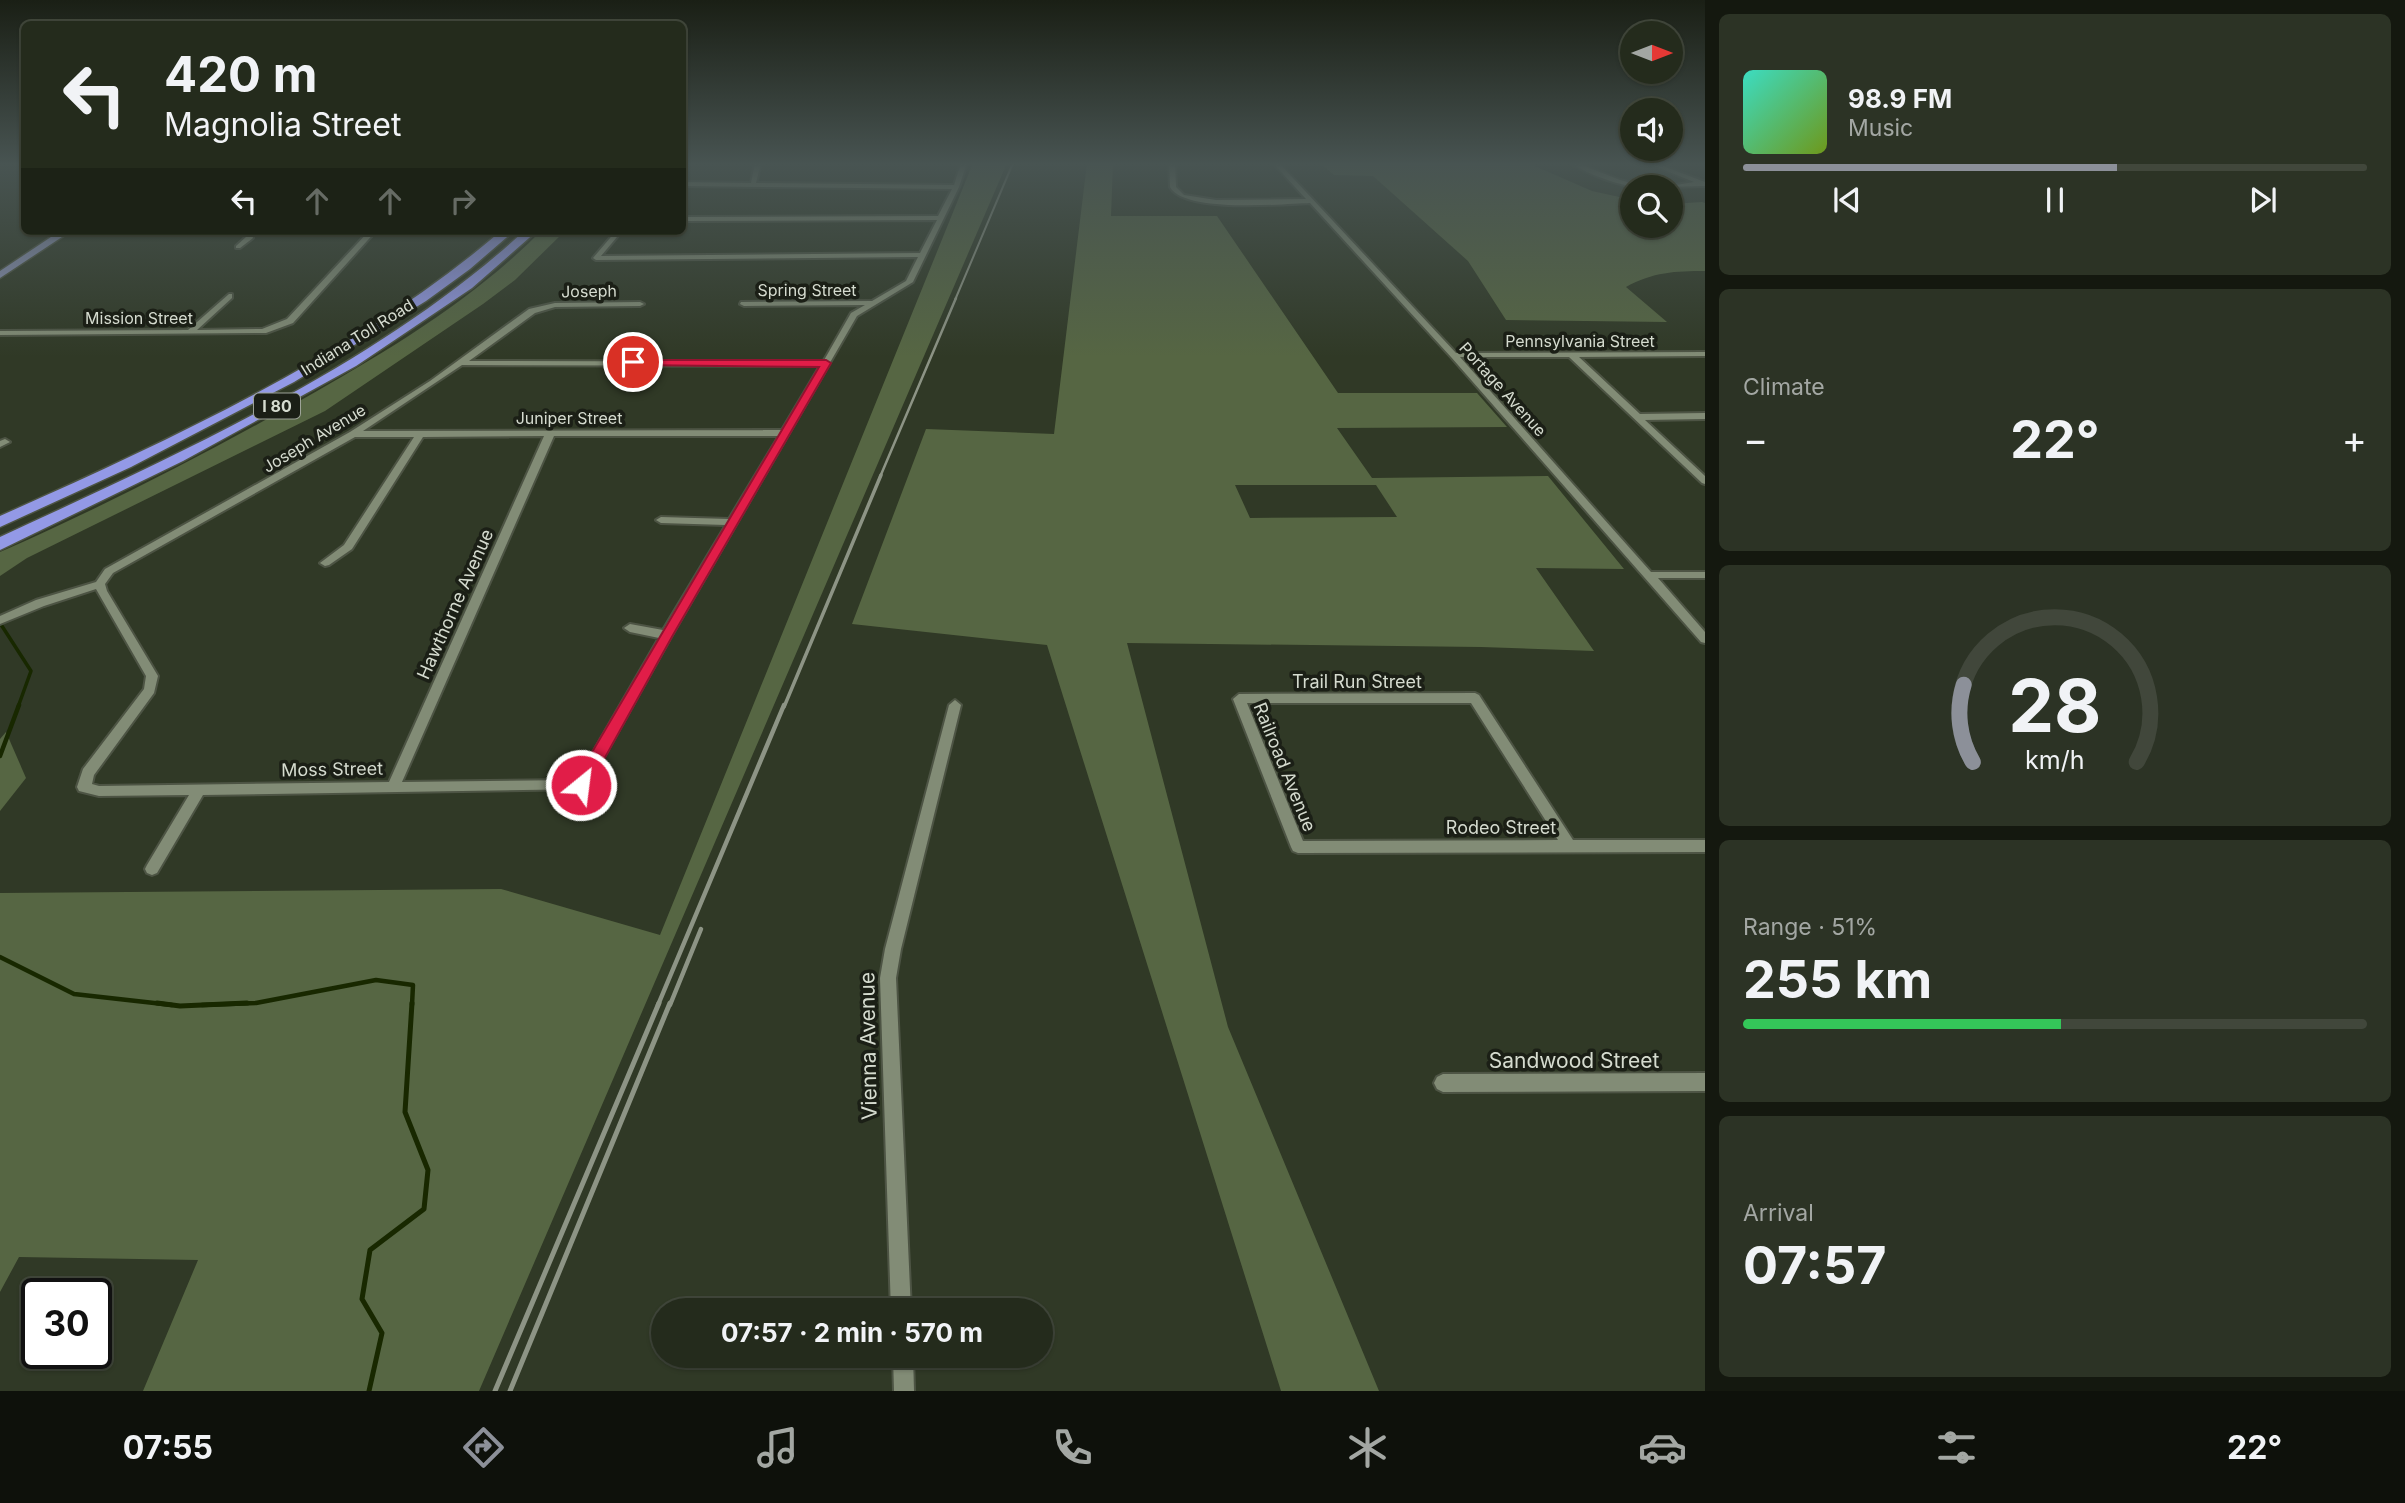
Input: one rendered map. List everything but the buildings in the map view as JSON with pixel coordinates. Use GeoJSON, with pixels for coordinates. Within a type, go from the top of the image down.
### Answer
{"type":"FeatureCollection","features":[{"type":"Feature","properties":{"kind":"highway","name":"Indiana Toll Road"},"geometry":{"type":"LineString","coordinates":[[0,522],[185,435],[298,374],[418,300],[503,235]]}},
{"type":"Feature","properties":{"kind":"highway","name":"Indiana Toll Road"},"geometry":{"type":"LineString","coordinates":[[0,544],[188,453],[325,378],[445,302],[527,235]]}},
{"type":"Feature","properties":{"kind":"main road"},"geometry":{"type":"LineString","coordinates":[[0,275],[60,235]]}},
{"type":"Feature","properties":{"kind":"street"},"geometry":{"type":"LineString","coordinates":[[630,628],[666,635],[854,315],[909,282],[936,228]]}},
{"type":"Feature","properties":{"kind":"street","name":"Portage Avenue"},"geometry":{"type":"LineString","coordinates":[[1337,228],[1454,355],[1705,639]]}},
{"type":"Feature","properties":{"kind":"street"},"geometry":{"type":"LineString","coordinates":[[238,247],[250,238],[249,235]]}},
{"type":"Feature","properties":{"kind":"street","name":"Mission Street"},"geometry":{"type":"LineString","coordinates":[[0,333],[249,332],[278,327],[290,321],[369,235]]}},
{"type":"Feature","properties":{"kind":"street"},"geometry":{"type":"LineString","coordinates":[[616,235],[596,258],[923,255]]}},
{"type":"Feature","properties":{"kind":"street"},"geometry":{"type":"LineString","coordinates":[[190,332],[229,296]]}},
{"type":"Feature","properties":{"kind":"street","name":"Spring Street"},"geometry":{"type":"LineString","coordinates":[[744,304],[871,303]]}},
{"type":"Feature","properties":{"kind":"street","name":"Joseph"},"geometry":{"type":"LineString","coordinates":[[539,308],[640,304]]}},
{"type":"Feature","properties":{"kind":"street","name":"Joseph Avenue"},"geometry":{"type":"LineString","coordinates":[[0,620],[100,584],[103,577],[120,563],[354,434],[462,363],[539,308]]}},
{"type":"Feature","properties":{"kind":"street"},"geometry":{"type":"LineString","coordinates":[[1571,354],[1705,481]]}},
{"type":"Feature","properties":{"kind":"street","name":"Pennsylvania Street"},"geometry":{"type":"LineString","coordinates":[[1454,355],[1705,354]]}},
{"type":"Feature","properties":{"kind":"street"},"geometry":{"type":"LineString","coordinates":[[462,363],[826,363]]}},
{"type":"Feature","properties":{"kind":"street"},"geometry":{"type":"LineString","coordinates":[[1637,417],[1705,416]]}},
{"type":"Feature","properties":{"kind":"street","name":"Juniper Street"},"geometry":{"type":"LineString","coordinates":[[354,434],[784,433]]}},
{"type":"Feature","properties":{"kind":"street","name":"Hawthorne Avenue"},"geometry":{"type":"LineString","coordinates":[[393,788],[550,434]]}},
{"type":"Feature","properties":{"kind":"street"},"geometry":{"type":"LineString","coordinates":[[324,563],[348,547],[420,435]]}},
{"type":"Feature","properties":{"kind":"street"},"geometry":{"type":"LineString","coordinates":[[661,520],[731,522]]}},
{"type":"Feature","properties":{"kind":"street"},"geometry":{"type":"LineString","coordinates":[[1650,575],[1705,575]]}},
{"type":"Feature","properties":{"kind":"street","name":"Moss Street"},"geometry":{"type":"LineString","coordinates":[[100,584],[152,676],[152,682],[150,690],[88,773],[84,787],[99,791],[581,785],[666,635]]}},
{"type":"Feature","properties":{"kind":"street","name":"Trail Run Street"},"geometry":{"type":"LineString","coordinates":[[1239,699],[1475,698],[1569,846]]}},
{"type":"Feature","properties":{"kind":"street","name":"Railroad Avenue"},"geometry":{"type":"LineString","coordinates":[[1239,699],[1298,848]]}},
{"type":"Feature","properties":{"kind":"street","name":"Vienna Avenue"},"geometry":{"type":"LineString","coordinates":[[900,1298],[888,978],[955,705]]}},
{"type":"Feature","properties":{"kind":"street"},"geometry":{"type":"LineString","coordinates":[[152,869],[199,790]]}},
{"type":"Feature","properties":{"kind":"street","name":"Rodeo Street"},"geometry":{"type":"LineString","coordinates":[[1298,848],[1705,846]]}},
{"type":"Feature","properties":{"kind":"street","name":"Sandwood Street"},"geometry":{"type":"LineString","coordinates":[[1443,1083],[1705,1082]]}},
{"type":"Feature","properties":{"kind":"street"},"geometry":{"type":"LineString","coordinates":[[903,1368],[904,1391]]}},
{"type":"Feature","properties":{"kind":"green space"},"geometry":{"type":"Polygon","coordinates":[[[947,228],[979,228],[479,1391],[143,1391],[198,1260],[19,1257],[0,1292],[0,893],[501,889],[660,935],[947,228]]]}},
{"type":"Feature","properties":{"kind":"green space"},"geometry":{"type":"Polygon","coordinates":[[[1079,228],[1225,228],[1338,393],[1477,393],[1507,427],[1337,428],[1372,478],[1548,476],[1624,569],[1536,568],[1594,651],[1127,643],[1228,1027],[1379,1391],[1281,1391],[1047,645],[852,624],[926,429],[1054,434],[1079,228]],[[1235,485],[1250,518],[1397,517],[1376,485],[1235,485]]]}},
{"type":"Feature","properties":{"kind":"green space"},"geometry":{"type":"Polygon","coordinates":[[[1431,228],[1620,228],[1620,238],[1683,238],[1683,228],[1705,228],[1705,271],[1664,273],[1626,287],[1667,322],[1506,320],[1468,261],[1431,228]]]}},
{"type":"Feature","properties":{"kind":"green space"},"geometry":{"type":"Polygon","coordinates":[[[537,235],[561,235],[515,280],[483,304],[325,411],[27,558],[0,576],[0,552],[191,460],[366,363],[458,302],[537,235]]]}},
{"type":"Feature","properties":{"kind":"green space"},"geometry":{"type":"Polygon","coordinates":[[[6,732],[26,778],[0,811],[0,739],[6,732]]]}},
{"type":"Feature","properties":{"kind":"waterway"},"geometry":{"type":"LineString","coordinates":[[0,623],[31,671],[18,707]]}},
{"type":"Feature","properties":{"kind":"waterway"},"geometry":{"type":"LineString","coordinates":[[0,756],[19,705]]}},
{"type":"Feature","properties":{"kind":"waterway"},"geometry":{"type":"LineString","coordinates":[[0,957],[74,994],[172,1005]]}},
{"type":"Feature","properties":{"kind":"waterway"},"geometry":{"type":"LineString","coordinates":[[204,1005],[256,1003],[376,980],[413,985],[412,1005]]}},
{"type":"Feature","properties":{"kind":"waterway"},"geometry":{"type":"LineString","coordinates":[[157,1003],[204,1005]]}},
{"type":"Feature","properties":{"kind":"waterway"},"geometry":{"type":"LineString","coordinates":[[204,1005],[247,1003]]}},
{"type":"Feature","properties":{"kind":"waterway"},"geometry":{"type":"LineString","coordinates":[[369,1391],[382,1333],[362,1299],[370,1250],[424,1209],[428,1170],[405,1112],[412,1003]]}},
{"type":"Feature","properties":{"kind":"railway"},"geometry":{"type":"LineString","coordinates":[[955,300],[986,228]]}},
{"type":"Feature","properties":{"kind":"railway"},"geometry":{"type":"LineString","coordinates":[[880,477],[956,298]]}},
{"type":"Feature","properties":{"kind":"railway"},"geometry":{"type":"LineString","coordinates":[[784,707],[881,475]]}},
{"type":"Feature","properties":{"kind":"railway"},"geometry":{"type":"LineString","coordinates":[[658,1005],[784,705]]}},
{"type":"Feature","properties":{"kind":"railway"},"geometry":{"type":"LineString","coordinates":[[670,1005],[701,929]]}},
{"type":"Feature","properties":{"kind":"railway"},"geometry":{"type":"LineString","coordinates":[[495,1391],[659,1003]]}},
{"type":"Feature","properties":{"kind":"railway"},"geometry":{"type":"LineString","coordinates":[[510,1391],[670,1003]]}},
{"type":"Feature","properties":{"kind":"route"},"geometry":{"type":"LineString","coordinates":[[581,785],[826,363],[633,362]]}}]}
